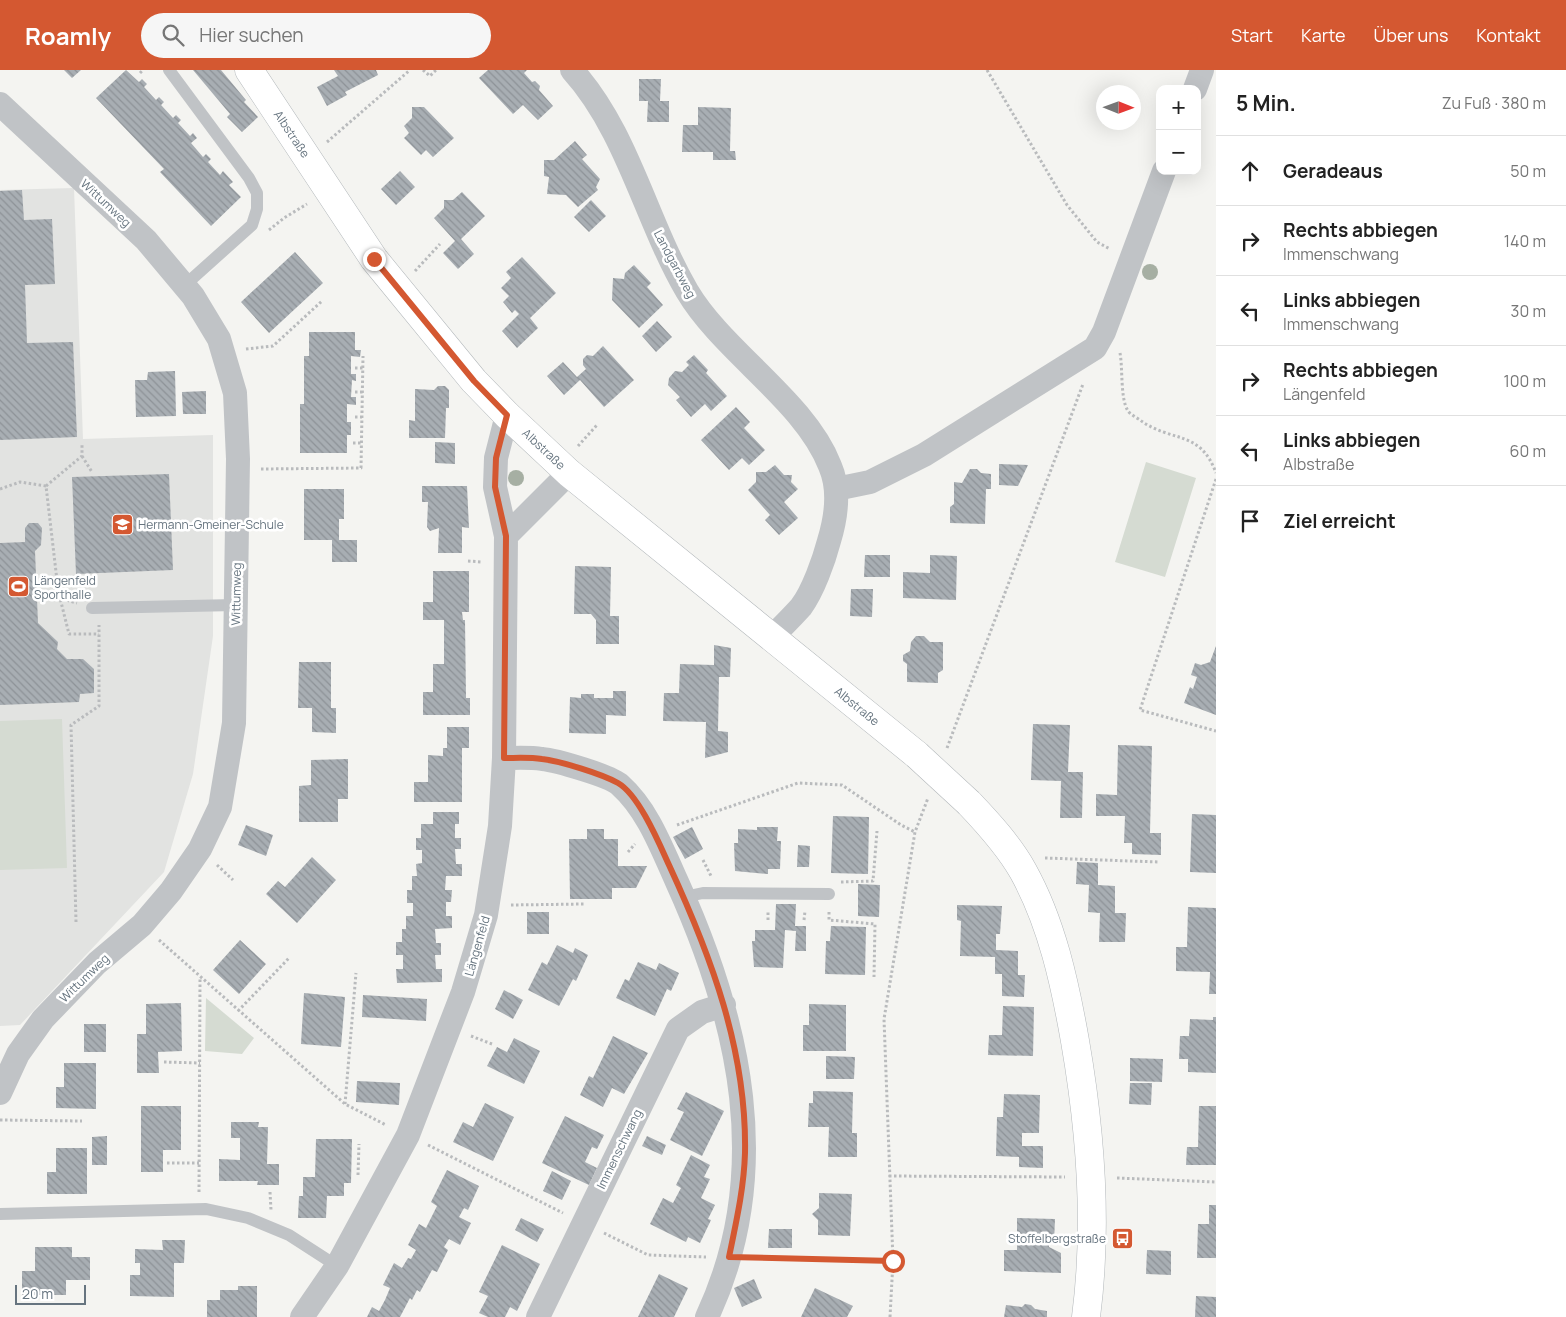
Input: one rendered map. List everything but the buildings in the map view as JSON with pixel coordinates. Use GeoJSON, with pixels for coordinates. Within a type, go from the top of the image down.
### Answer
{"type":"FeatureCollection","features":[{"type":"Feature","properties":{"kind":"street","name":"Albstraße"},"geometry":{"type":"LineString","coordinates":[[249,70],[309,158],[352,228],[398,290],[474,381],[507,415],[569,473],[772,637],[930,756]]}},
{"type":"Feature","properties":{"kind":"street","name":"Landgarbweg"},"geometry":{"type":"LineString","coordinates":[[572,70],[586,86],[609,122],[687,291],[720,333],[792,409],[813,436],[831,466],[836,489],[834,523],[825,555],[802,605],[772,637]]}},
{"type":"Feature","properties":{"kind":"street"},"geometry":{"type":"LineString","coordinates":[[1196,85],[1202,70]]}},
{"type":"Feature","properties":{"kind":"street","name":"Wittumweg"},"geometry":{"type":"LineString","coordinates":[[0,104],[146,240],[185,285],[219,339],[234,393],[238,470],[234,723],[220,807],[200,849],[171,891],[142,925],[97,964],[43,1019],[18,1054],[0,1093]]}},
{"type":"Feature","properties":{"kind":"street"},"geometry":{"type":"LineString","coordinates":[[836,489],[870,482],[924,455],[1099,340],[1163,175]]}},
{"type":"Feature","properties":{"kind":"street","name":"Längenfeld"},"geometry":{"type":"LineString","coordinates":[[302,1317],[338,1266],[380,1192],[408,1135],[463,992],[477,949],[488,905],[500,826],[504,758],[506,536],[495,487],[496,458],[507,415]]}},
{"type":"Feature","properties":{"kind":"street"},"geometry":{"type":"LineString","coordinates":[[506,536],[569,473]]}},
{"type":"Feature","properties":{"kind":"street"},"geometry":{"type":"LineString","coordinates":[[930,756],[969,803],[993,828],[1023,872],[1043,915],[1065,988],[1080,1072],[1092,1177],[1093,1242],[1086,1317]]}},
{"type":"Feature","properties":{"kind":"street"},"geometry":{"type":"LineString","coordinates":[[504,758],[542,759],[600,775],[619,783],[640,807],[655,835],[705,948],[724,1005],[739,1068],[744,1108],[745,1144],[740,1203],[729,1257],[707,1317]]}},
{"type":"Feature","properties":{"kind":"street","name":"Immenschwang"},"geometry":{"type":"LineString","coordinates":[[538,1317],[678,1028],[702,1012],[724,1005]]}},
{"type":"Feature","properties":{"kind":"lane"},"geometry":{"type":"LineString","coordinates":[[169,70],[249,178],[257,193],[257,209],[252,225],[185,285]]}},
{"type":"Feature","properties":{"kind":"lane"},"geometry":{"type":"LineString","coordinates":[[95,607],[236,605]]}},
{"type":"Feature","properties":{"kind":"lane"},"geometry":{"type":"LineString","coordinates":[[684,898],[703,893],[829,894]]}},
{"type":"Feature","properties":{"kind":"lane"},"geometry":{"type":"LineString","coordinates":[[0,1214],[199,1209],[248,1218],[289,1235],[338,1266]]}},
{"type":"Feature","properties":{"kind":"path"},"geometry":{"type":"LineString","coordinates":[[309,158],[410,70]]}},
{"type":"Feature","properties":{"kind":"path"},"geometry":{"type":"LineString","coordinates":[[423,70],[430,76],[436,70]]}},
{"type":"Feature","properties":{"kind":"path"},"geometry":{"type":"LineString","coordinates":[[987,70],[1067,205],[1097,242],[1131,260]]}},
{"type":"Feature","properties":{"kind":"path"},"geometry":{"type":"LineString","coordinates":[[429,257],[440,244]]}},
{"type":"Feature","properties":{"kind":"path"},"geometry":{"type":"LineString","coordinates":[[246,349],[273,346],[322,301]]}},
{"type":"Feature","properties":{"kind":"path"},"geometry":{"type":"LineString","coordinates":[[930,756],[1083,386],[1099,340],[1117,342],[1123,370],[1123,392],[1128,411],[1148,426],[1195,442],[1210,457],[1216,473]]}},
{"type":"Feature","properties":{"kind":"path"},"geometry":{"type":"LineString","coordinates":[[238,470],[360,468],[363,356]]}},
{"type":"Feature","properties":{"kind":"path"},"geometry":{"type":"LineString","coordinates":[[355,368],[363,368]]}},
{"type":"Feature","properties":{"kind":"path"},"geometry":{"type":"LineString","coordinates":[[355,392],[363,392]]}},
{"type":"Feature","properties":{"kind":"path"},"geometry":{"type":"LineString","coordinates":[[355,417],[362,417]]}},
{"type":"Feature","properties":{"kind":"path"},"geometry":{"type":"LineString","coordinates":[[581,442],[597,425]]}},
{"type":"Feature","properties":{"kind":"path"},"geometry":{"type":"LineString","coordinates":[[353,443],[361,443]]}},
{"type":"Feature","properties":{"kind":"path"},"geometry":{"type":"LineString","coordinates":[[82,445],[82,456],[92,472]]}},
{"type":"Feature","properties":{"kind":"path"},"geometry":{"type":"LineString","coordinates":[[0,489],[20,482],[46,486],[82,456]]}},
{"type":"Feature","properties":{"kind":"path"},"geometry":{"type":"LineString","coordinates":[[1216,479],[1140,710],[1216,731]]}},
{"type":"Feature","properties":{"kind":"path"},"geometry":{"type":"LineString","coordinates":[[46,486],[58,589],[69,634],[99,634]]}},
{"type":"Feature","properties":{"kind":"path"},"geometry":{"type":"LineString","coordinates":[[58,589],[69,601],[95,607],[99,634],[99,706],[71,724],[76,922]]}},
{"type":"Feature","properties":{"kind":"path"},"geometry":{"type":"LineString","coordinates":[[655,835],[671,827],[798,783],[842,785],[901,825],[915,832]]}},
{"type":"Feature","properties":{"kind":"path"},"geometry":{"type":"LineString","coordinates":[[890,1317],[893,1261],[884,1020],[915,832],[929,795]]}},
{"type":"Feature","properties":{"kind":"path"},"geometry":{"type":"LineString","coordinates":[[874,977],[875,924],[829,920],[829,883],[873,881],[877,831]]}},
{"type":"Feature","properties":{"kind":"path"},"geometry":{"type":"LineString","coordinates":[[1023,872],[1047,857],[1159,862]]}},
{"type":"Feature","properties":{"kind":"path"},"geometry":{"type":"LineString","coordinates":[[488,905],[585,904]]}},
{"type":"Feature","properties":{"kind":"path"},"geometry":{"type":"LineString","coordinates":[[142,925],[345,1104],[648,1255],[893,1261]]}},
{"type":"Feature","properties":{"kind":"path"},"geometry":{"type":"LineString","coordinates":[[238,1011],[290,957]]}},
{"type":"Feature","properties":{"kind":"path"},"geometry":{"type":"LineString","coordinates":[[345,1104],[356,973]]}},
{"type":"Feature","properties":{"kind":"path"},"geometry":{"type":"LineString","coordinates":[[199,1209],[200,977]]}},
{"type":"Feature","properties":{"kind":"path"},"geometry":{"type":"LineString","coordinates":[[164,1062],[200,1063]]}},
{"type":"Feature","properties":{"kind":"path"},"geometry":{"type":"LineString","coordinates":[[0,1120],[82,1121]]}},
{"type":"Feature","properties":{"kind":"path"},"geometry":{"type":"LineString","coordinates":[[167,1163],[199,1163]]}},
{"type":"Feature","properties":{"kind":"path"},"geometry":{"type":"LineString","coordinates":[[889,1176],[1092,1177],[1216,1182]]}},
{"type":"Feature","properties":{"kind":"shaded area"},"geometry":{"type":"Polygon","coordinates":[[[74,188],[83,439],[213,435],[213,636],[193,774],[164,872],[20,1025],[0,1026],[0,190],[74,188]]]}},
{"type":"Feature","properties":{"kind":"shaded area"},"geometry":{"type":"Polygon","coordinates":[[[1146,462],[1196,478],[1165,577],[1115,562],[1146,462]]]}},
{"type":"Feature","properties":{"kind":"shaded area"},"geometry":{"type":"Polygon","coordinates":[[[62,719],[67,868],[0,870],[0,721],[62,719]]]}},
{"type":"Feature","properties":{"kind":"shaded area"},"geometry":{"type":"Polygon","coordinates":[[[206,998],[254,1038],[242,1054],[205,1051],[206,998]]]}},
{"type":"Feature","properties":{"kind":"place","name":"Hermann-Gmeiner-Schule"},"geometry":{"type":"Point","coordinates":[122,524]}},
{"type":"Feature","properties":{"kind":"place","name":"Längenfeld Sporthalle"},"geometry":{"type":"Point","coordinates":[18,587]}},
{"type":"Feature","properties":{"kind":"place","name":"Stoffelbergstraße"},"geometry":{"type":"Point","coordinates":[1122,1238]}},
{"type":"Feature","properties":{"kind":"route"},"geometry":{"type":"LineString","coordinates":[[374,259],[474,381],[507,415],[496,458],[495,487],[506,536],[504,758],[542,759],[600,775],[619,783],[640,807],[655,835],[705,948],[732,1036],[739,1068],[744,1108],[745,1154],[742,1185],[729,1257],[893,1261]]}}]}
